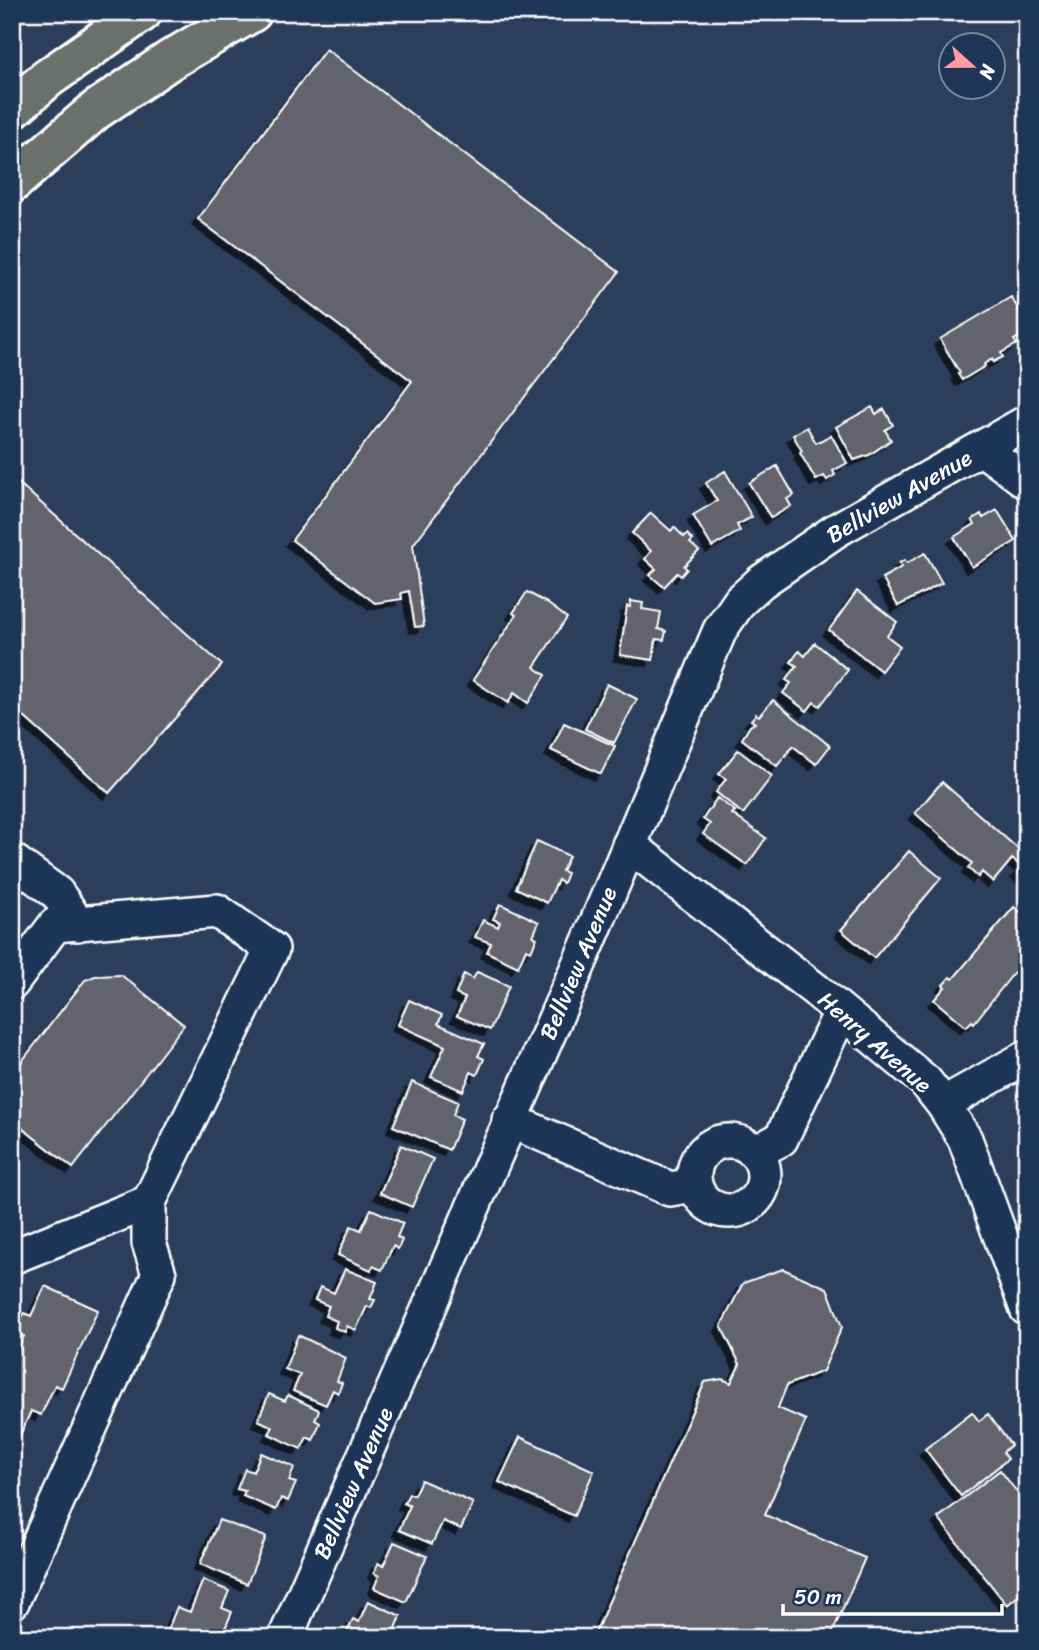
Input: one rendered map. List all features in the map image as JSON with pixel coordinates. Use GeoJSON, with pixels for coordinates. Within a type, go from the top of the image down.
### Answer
{"type":"FeatureCollection","features":[{"type":"Feature","properties":{"kind":"main road"},"geometry":{"type":"LineString","coordinates":[[12,109],[48,78],[142,12]]}},
{"type":"Feature","properties":{"kind":"main road"},"geometry":{"type":"LineString","coordinates":[[12,183],[96,110],[170,60],[252,12]]}},
{"type":"Feature","properties":{"kind":"street","name":"Bellview Avenue"},"geometry":{"type":"LineString","coordinates":[[285,1638],[720,630],[740,601],[761,582],[835,531],[1027,422]]}},
{"type":"Feature","properties":{"kind":"street"},"geometry":{"type":"LineString","coordinates":[[981,448],[1027,482]]}},
{"type":"Feature","properties":{"kind":"street","name":"Henry Avenue"},"geometry":{"type":"LineString","coordinates":[[629,845],[841,1012],[925,1082],[965,1139],[1027,1309]]}},
{"type":"Feature","properties":{"kind":"street"},"geometry":{"type":"LineString","coordinates":[[12,860],[57,893],[78,924]]}},
{"type":"Feature","properties":{"kind":"street"},"geometry":{"type":"LineString","coordinates":[[12,983],[55,925],[217,911],[272,949],[149,1202],[149,1243],[159,1275],[12,1602]]}},
{"type":"Feature","properties":{"kind":"street"},"geometry":{"type":"LineString","coordinates":[[756,1152],[781,1139],[841,1012]]}},
{"type":"Feature","properties":{"kind":"street"},"geometry":{"type":"LineString","coordinates":[[943,1104],[1027,1057]]}},
{"type":"Feature","properties":{"kind":"street"},"geometry":{"type":"LineString","coordinates":[[509,1120],[670,1189],[694,1185]]}},
{"type":"Feature","properties":{"kind":"street"},"geometry":{"type":"LineString","coordinates":[[721,1141],[740,1142],[756,1152],[765,1168],[764,1187],[754,1203],[738,1212],[719,1211],[703,1201],[694,1185],[695,1166],[705,1150],[721,1141]]}},
{"type":"Feature","properties":{"kind":"street"},"geometry":{"type":"LineString","coordinates":[[12,1257],[149,1202]]}},
{"type":"Feature","properties":{"kind":"building"},"geometry":{"type":"Polygon","coordinates":[[[326,49],[619,272],[413,545],[424,626],[415,627],[409,591],[401,593],[402,599],[375,603],[292,540],[412,381],[198,219],[326,49]]]}},
{"type":"Feature","properties":{"kind":"building"},"geometry":{"type":"Polygon","coordinates":[[[1011,297],[1027,324],[1027,332],[1014,340],[1017,344],[1001,353],[1003,357],[993,362],[992,359],[962,380],[940,339],[1011,297]]]}},
{"type":"Feature","properties":{"kind":"building"},"geometry":{"type":"Polygon","coordinates":[[[872,407],[876,414],[884,409],[893,425],[885,430],[891,440],[869,455],[854,460],[836,427],[872,407]]]}},
{"type":"Feature","properties":{"kind":"building"},"geometry":{"type":"Polygon","coordinates":[[[807,427],[816,443],[831,435],[847,463],[833,471],[835,475],[827,480],[824,476],[816,480],[793,435],[807,427]]]}},
{"type":"Feature","properties":{"kind":"building"},"geometry":{"type":"Polygon","coordinates":[[[777,466],[794,495],[787,499],[791,506],[771,518],[749,483],[777,466]]]}},
{"type":"Feature","properties":{"kind":"building"},"geometry":{"type":"Polygon","coordinates":[[[725,471],[752,517],[737,525],[740,531],[712,547],[693,515],[717,501],[706,483],[725,471]]]}},
{"type":"Feature","properties":{"kind":"building"},"geometry":{"type":"Polygon","coordinates":[[[12,477],[222,665],[109,793],[12,706],[12,477]]]}},
{"type":"Feature","properties":{"kind":"building"},"geometry":{"type":"Polygon","coordinates":[[[997,510],[1016,541],[972,567],[954,537],[975,524],[972,520],[981,514],[983,518],[997,510]]]}},
{"type":"Feature","properties":{"kind":"building"},"geometry":{"type":"Polygon","coordinates":[[[651,513],[671,531],[674,527],[684,537],[687,534],[693,540],[690,543],[699,551],[684,566],[687,569],[681,576],[677,573],[664,587],[650,575],[656,569],[645,559],[651,551],[632,533],[651,513]]]}},
{"type":"Feature","properties":{"kind":"building"},"geometry":{"type":"Polygon","coordinates":[[[925,553],[942,583],[898,606],[882,578],[902,567],[899,563],[905,560],[907,563],[925,553]]]}},
{"type":"Feature","properties":{"kind":"building"},"geometry":{"type":"Polygon","coordinates":[[[857,591],[897,622],[887,636],[900,646],[881,671],[829,630],[857,591]]]}},
{"type":"Feature","properties":{"kind":"building"},"geometry":{"type":"Polygon","coordinates":[[[527,592],[567,618],[534,667],[546,675],[528,703],[514,693],[508,703],[473,680],[516,615],[513,613],[527,592]]]}},
{"type":"Feature","properties":{"kind":"building"},"geometry":{"type":"Polygon","coordinates":[[[631,601],[643,603],[642,609],[661,612],[658,629],[666,631],[664,640],[656,639],[653,660],[620,655],[627,606],[630,607],[631,601]]]}},
{"type":"Feature","properties":{"kind":"building"},"geometry":{"type":"Polygon","coordinates":[[[815,643],[848,670],[820,706],[814,702],[807,711],[783,693],[791,683],[786,680],[797,666],[791,662],[799,651],[805,656],[815,643]]]}},
{"type":"Feature","properties":{"kind":"building"},"geometry":{"type":"Polygon","coordinates":[[[607,684],[637,699],[614,743],[585,729],[607,684]]]}},
{"type":"Feature","properties":{"kind":"building"},"geometry":{"type":"Polygon","coordinates":[[[773,700],[830,746],[816,764],[793,746],[777,766],[742,739],[755,723],[751,720],[756,714],[759,716],[773,700]]]}},
{"type":"Feature","properties":{"kind":"building"},"geometry":{"type":"Polygon","coordinates":[[[564,723],[615,746],[601,774],[551,750],[564,723]]]}},
{"type":"Feature","properties":{"kind":"building"},"geometry":{"type":"Polygon","coordinates":[[[738,750],[772,776],[743,814],[716,792],[726,779],[719,774],[738,750]]]}},
{"type":"Feature","properties":{"kind":"building"},"geometry":{"type":"Polygon","coordinates":[[[942,782],[1017,848],[1027,837],[1027,881],[1017,872],[1022,867],[1012,859],[993,882],[982,872],[978,877],[968,868],[972,863],[915,813],[942,782]]]}},
{"type":"Feature","properties":{"kind":"building"},"geometry":{"type":"Polygon","coordinates":[[[717,798],[735,811],[732,814],[766,838],[747,865],[703,834],[710,824],[703,819],[717,798]]]}},
{"type":"Feature","properties":{"kind":"building"},"geometry":{"type":"Polygon","coordinates":[[[537,841],[569,856],[562,871],[567,873],[563,883],[558,880],[547,903],[516,888],[537,841]]]}},
{"type":"Feature","properties":{"kind":"building"},"geometry":{"type":"Polygon","coordinates":[[[909,851],[941,878],[874,958],[841,930],[909,851]]]}},
{"type":"Feature","properties":{"kind":"building"},"geometry":{"type":"Polygon","coordinates":[[[12,889],[22,896],[12,909],[12,889]]]}},
{"type":"Feature","properties":{"kind":"building"},"geometry":{"type":"Polygon","coordinates":[[[500,904],[539,922],[533,936],[537,938],[531,951],[526,949],[518,967],[487,952],[491,943],[475,937],[483,920],[498,927],[500,922],[493,919],[500,904]]]}},
{"type":"Feature","properties":{"kind":"building"},"geometry":{"type":"Polygon","coordinates":[[[1014,907],[1027,918],[1027,956],[974,1023],[972,1021],[966,1027],[934,1000],[945,987],[943,985],[950,977],[953,979],[1014,907]]]}},
{"type":"Feature","properties":{"kind":"building"},"geometry":{"type":"Polygon","coordinates":[[[477,972],[509,986],[490,1030],[457,1016],[465,998],[456,994],[464,974],[473,979],[477,972]]]}},
{"type":"Feature","properties":{"kind":"building"},"geometry":{"type":"Polygon","coordinates":[[[121,975],[184,1025],[73,1168],[12,1120],[12,1074],[85,980],[95,976],[121,975]]]}},
{"type":"Feature","properties":{"kind":"building"},"geometry":{"type":"Polygon","coordinates":[[[409,1000],[442,1015],[438,1024],[484,1044],[478,1056],[484,1059],[477,1075],[471,1072],[463,1091],[431,1077],[445,1046],[398,1025],[409,1000]]]}},
{"type":"Feature","properties":{"kind":"building"},"geometry":{"type":"Polygon","coordinates":[[[412,1082],[458,1102],[453,1115],[462,1119],[449,1150],[393,1126],[412,1082]]]}},
{"type":"Feature","properties":{"kind":"building"},"geometry":{"type":"Polygon","coordinates":[[[401,1145],[433,1159],[412,1207],[380,1193],[401,1145]]]}},
{"type":"Feature","properties":{"kind":"building"},"geometry":{"type":"Polygon","coordinates":[[[371,1209],[403,1223],[397,1237],[402,1240],[398,1249],[393,1246],[382,1270],[373,1266],[371,1270],[338,1255],[351,1226],[361,1230],[371,1209]]]}},
{"type":"Feature","properties":{"kind":"building"},"geometry":{"type":"Polygon","coordinates":[[[345,1269],[377,1282],[370,1299],[375,1300],[371,1308],[367,1306],[356,1330],[347,1326],[345,1332],[335,1328],[337,1321],[325,1316],[329,1306],[315,1300],[320,1287],[334,1293],[345,1269]]]}},
{"type":"Feature","properties":{"kind":"building"},"geometry":{"type":"Polygon","coordinates":[[[783,1269],[827,1288],[842,1327],[823,1371],[787,1385],[778,1408],[806,1420],[765,1515],[865,1558],[830,1638],[593,1638],[705,1382],[722,1379],[731,1383],[740,1364],[721,1326],[743,1283],[783,1269]]]}},
{"type":"Feature","properties":{"kind":"building"},"geometry":{"type":"Polygon","coordinates":[[[45,1286],[98,1310],[62,1388],[55,1385],[41,1415],[31,1411],[12,1453],[12,1362],[24,1336],[15,1333],[24,1313],[31,1316],[45,1286]]]}},
{"type":"Feature","properties":{"kind":"building"},"geometry":{"type":"Polygon","coordinates":[[[298,1335],[346,1358],[337,1381],[342,1383],[338,1393],[333,1390],[326,1405],[293,1391],[300,1375],[285,1369],[298,1335]]]}},
{"type":"Feature","properties":{"kind":"building"},"geometry":{"type":"Polygon","coordinates":[[[269,1394],[285,1401],[288,1395],[319,1410],[315,1420],[320,1423],[313,1440],[307,1437],[301,1449],[269,1434],[273,1427],[258,1420],[269,1394]]]}},
{"type":"Feature","properties":{"kind":"building"},"geometry":{"type":"Polygon","coordinates":[[[972,1412],[979,1421],[988,1414],[1011,1445],[1003,1452],[1008,1459],[961,1496],[925,1449],[972,1412]]]}},
{"type":"Feature","properties":{"kind":"building"},"geometry":{"type":"Polygon","coordinates":[[[520,1437],[594,1471],[574,1516],[499,1482],[520,1437]]]}},
{"type":"Feature","properties":{"kind":"building"},"geometry":{"type":"Polygon","coordinates":[[[261,1453],[294,1467],[289,1481],[296,1483],[288,1501],[281,1498],[276,1510],[243,1496],[245,1491],[237,1489],[245,1469],[253,1472],[261,1453]]]}},
{"type":"Feature","properties":{"kind":"building"},"geometry":{"type":"Polygon","coordinates":[[[1000,1470],[1027,1505],[1027,1589],[1007,1605],[938,1518],[1000,1470]]]}},
{"type":"Feature","properties":{"kind":"building"},"geometry":{"type":"Polygon","coordinates":[[[421,1480],[473,1503],[461,1529],[443,1521],[432,1544],[399,1530],[410,1506],[404,1503],[409,1494],[414,1495],[421,1480]]]}},
{"type":"Feature","properties":{"kind":"building"},"geometry":{"type":"Polygon","coordinates":[[[219,1520],[266,1537],[247,1584],[200,1564],[219,1520]]]}},
{"type":"Feature","properties":{"kind":"building"},"geometry":{"type":"Polygon","coordinates":[[[394,1542],[427,1556],[406,1602],[374,1588],[379,1576],[374,1573],[378,1563],[383,1566],[394,1542]]]}},
{"type":"Feature","properties":{"kind":"building"},"geometry":{"type":"Polygon","coordinates":[[[203,1580],[229,1591],[222,1608],[232,1612],[221,1638],[165,1637],[177,1607],[190,1612],[203,1580]]]}},
{"type":"Feature","properties":{"kind":"building"},"geometry":{"type":"Polygon","coordinates":[[[368,1601],[401,1616],[392,1638],[353,1638],[354,1636],[347,1633],[353,1619],[359,1622],[368,1601]]]}}]}
